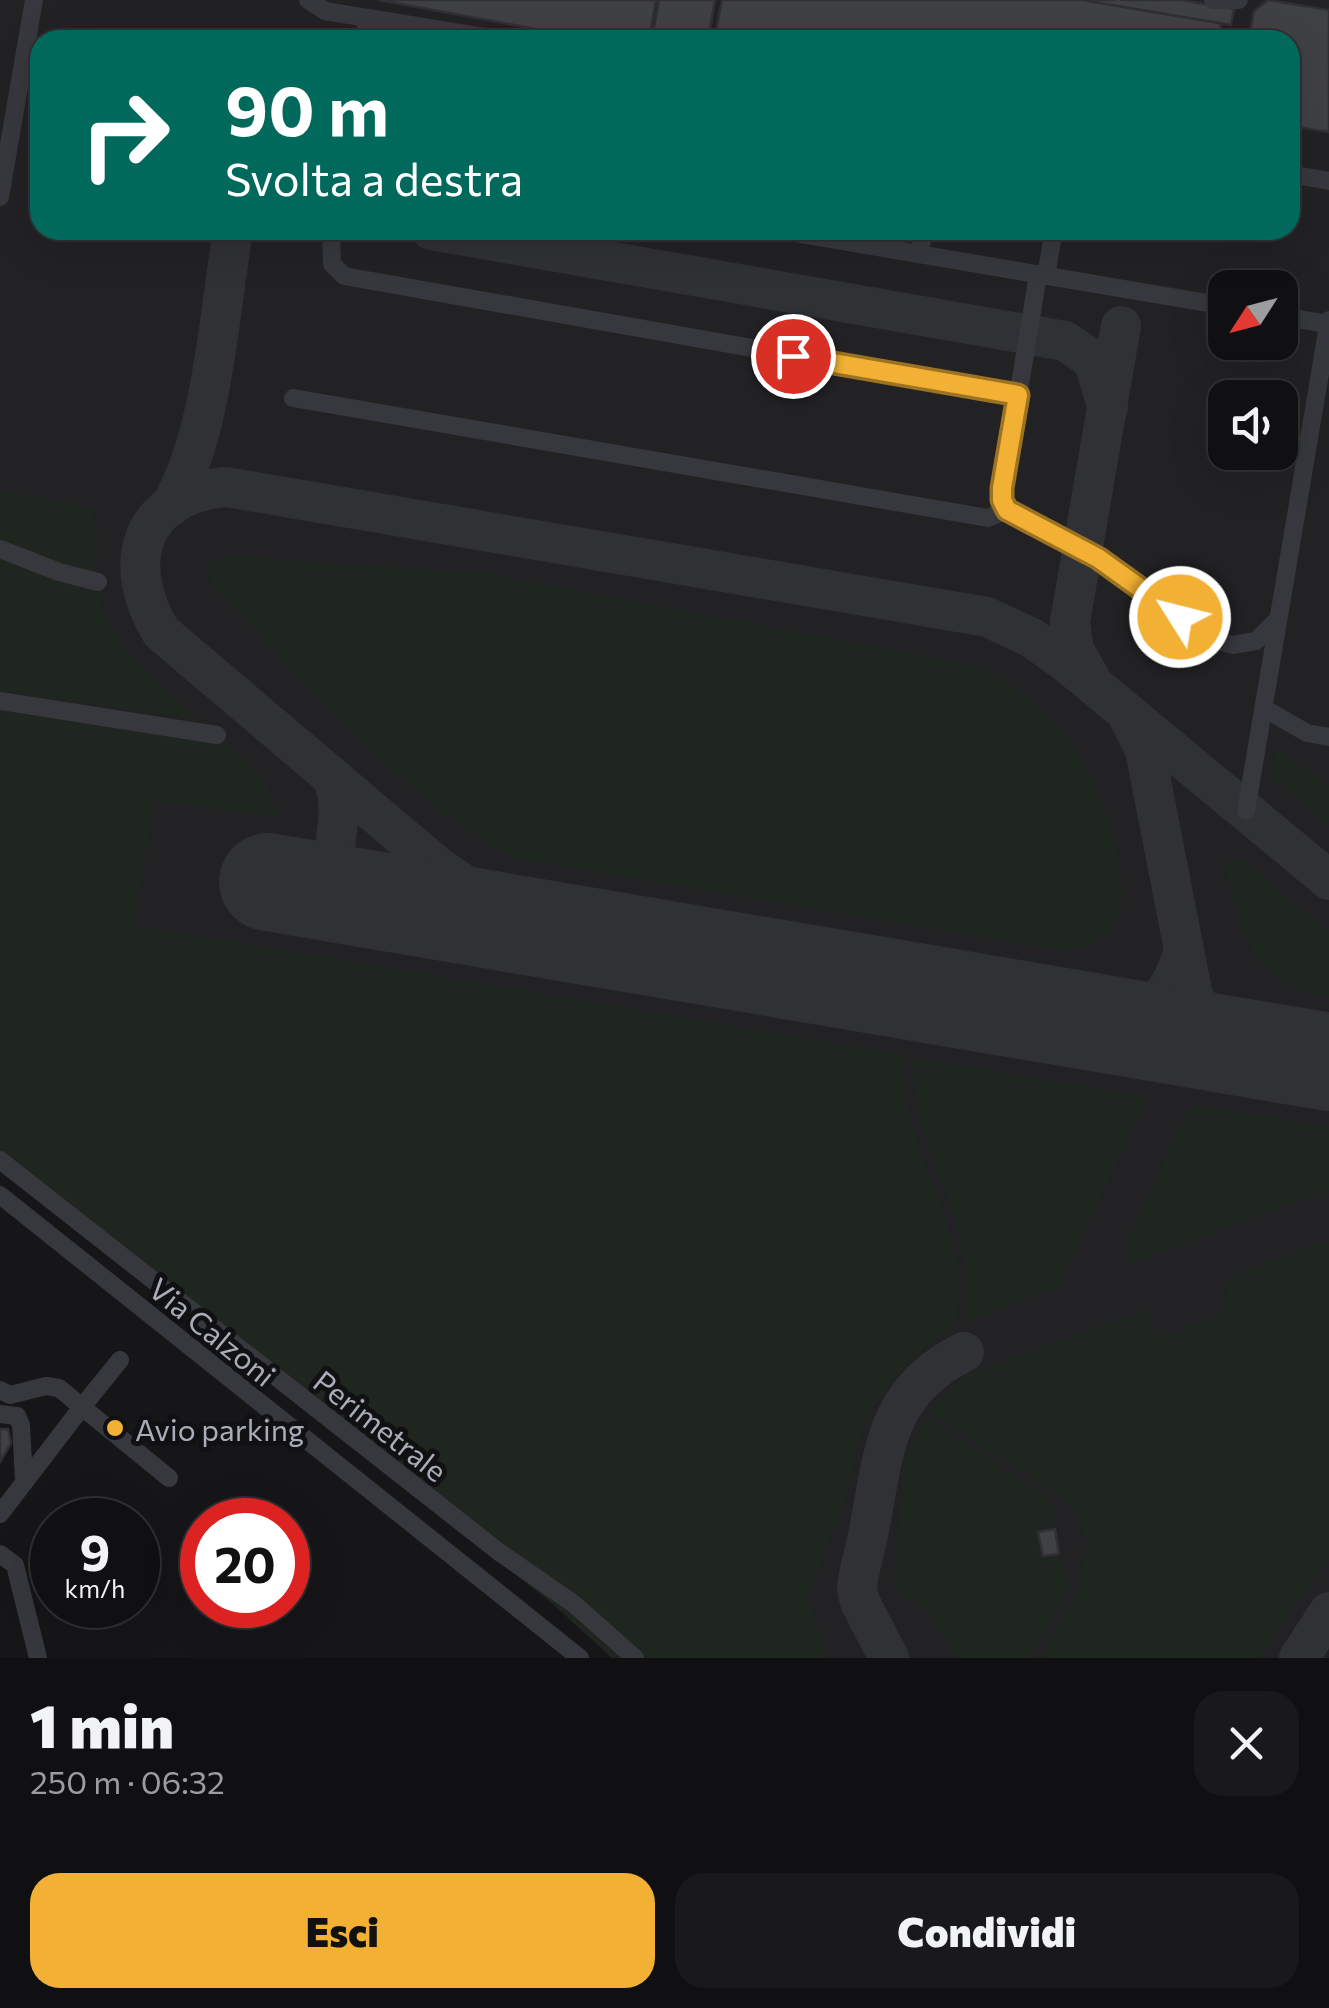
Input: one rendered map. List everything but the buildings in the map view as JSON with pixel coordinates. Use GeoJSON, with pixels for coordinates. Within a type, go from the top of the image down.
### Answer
{"type":"FeatureCollection","features":[{"type":"Feature","properties":{"kind":"street"},"geometry":{"type":"LineString","coordinates":[[0,196],[34,0]]}},
{"type":"Feature","properties":{"kind":"street"},"geometry":{"type":"LineString","coordinates":[[308,0],[325,10],[441,30]]}},
{"type":"Feature","properties":{"kind":"street"},"geometry":{"type":"LineString","coordinates":[[1209,7],[1239,0]]}},
{"type":"Feature","properties":{"kind":"street"},"geometry":{"type":"LineString","coordinates":[[366,30],[368,18]]}},
{"type":"Feature","properties":{"kind":"street"},"geometry":{"type":"LineString","coordinates":[[1300,176],[1329,180]]}},
{"type":"Feature","properties":{"kind":"street"},"geometry":{"type":"LineString","coordinates":[[331,240],[332,264],[344,276],[1018,395]]}},
{"type":"Feature","properties":{"kind":"street"},"geometry":{"type":"LineString","coordinates":[[836,240],[1208,303]]}},
{"type":"Feature","properties":{"kind":"street"},"geometry":{"type":"LineString","coordinates":[[920,254],[922,240]]}},
{"type":"Feature","properties":{"kind":"street"},"geometry":{"type":"LineString","coordinates":[[1051,240],[1002,488],[1007,510],[1098,558],[1207,637],[1232,645],[1256,641],[1278,618]]}},
{"type":"Feature","properties":{"kind":"street"},"geometry":{"type":"LineString","coordinates":[[1246,811],[1329,322],[1298,318]]}},
{"type":"Feature","properties":{"kind":"street"},"geometry":{"type":"LineString","coordinates":[[293,398],[988,518],[1007,510]]}},
{"type":"Feature","properties":{"kind":"street"},"geometry":{"type":"LineString","coordinates":[[0,549],[98,582]]}},
{"type":"Feature","properties":{"kind":"street"},"geometry":{"type":"LineString","coordinates":[[0,701],[217,735]]}},
{"type":"Feature","properties":{"kind":"street"},"geometry":{"type":"LineString","coordinates":[[1265,709],[1308,733],[1329,737]]}},
{"type":"Feature","properties":{"kind":"street","name":"Perimetrale"},"geometry":{"type":"LineString","coordinates":[[0,1160],[499,1552],[574,1604],[635,1658]]}},
{"type":"Feature","properties":{"kind":"street","name":"Via Calzoni"},"geometry":{"type":"LineString","coordinates":[[0,1195],[580,1658]]}},
{"type":"Feature","properties":{"kind":"street"},"geometry":{"type":"LineString","coordinates":[[0,1514],[120,1360]]}},
{"type":"Feature","properties":{"kind":"street"},"geometry":{"type":"LineString","coordinates":[[0,1390],[10,1395],[36,1387],[59,1388],[169,1478]]}},
{"type":"Feature","properties":{"kind":"street"},"geometry":{"type":"LineString","coordinates":[[3,1410],[17,1416],[21,1425],[24,1482]]}},
{"type":"Feature","properties":{"kind":"street"},"geometry":{"type":"LineString","coordinates":[[0,1554],[15,1565],[38,1658]]}},
{"type":"Feature","properties":{"kind":"path"},"geometry":{"type":"LineString","coordinates":[[1115,0],[1209,7]]}},
{"type":"Feature","properties":{"kind":"shaded area"},"geometry":{"type":"Polygon","coordinates":[[[0,0],[1329,0],[1329,1658],[612,1658],[553,1604],[0,1167],[0,0]]]}},
{"type":"Feature","properties":{"kind":"shaded area"},"geometry":{"type":"Polygon","coordinates":[[[0,491],[91,510],[98,530],[96,574],[29,556],[0,543],[0,491]]]}},
{"type":"Feature","properties":{"kind":"shaded area"},"geometry":{"type":"Polygon","coordinates":[[[230,556],[490,574],[973,665],[1041,709],[1060,728],[1085,766],[1116,846],[1123,896],[1119,916],[1110,931],[1097,941],[1064,951],[518,859],[434,805],[394,771],[211,585],[208,567],[213,561],[230,556]]]}},
{"type":"Feature","properties":{"kind":"shaded area"},"geometry":{"type":"Polygon","coordinates":[[[0,557],[98,589],[104,611],[124,648],[151,678],[200,720],[0,691],[0,557]]]}},
{"type":"Feature","properties":{"kind":"shaded area"},"geometry":{"type":"Polygon","coordinates":[[[0,708],[230,745],[266,781],[278,818],[155,800],[134,925],[905,1055],[906,1092],[913,1126],[955,1252],[959,1287],[955,1326],[892,1380],[872,1410],[857,1447],[850,1486],[808,1597],[827,1658],[612,1658],[553,1604],[0,1167],[0,708]]]}},
{"type":"Feature","properties":{"kind":"shaded area"},"geometry":{"type":"Polygon","coordinates":[[[1277,750],[1329,785],[1329,825],[1272,777],[1277,750]]]}},
{"type":"Feature","properties":{"kind":"shaded area"},"geometry":{"type":"Polygon","coordinates":[[[1229,859],[1240,859],[1329,933],[1329,997],[1281,980],[1253,951],[1224,864],[1229,859]]]}},
{"type":"Feature","properties":{"kind":"shaded area"},"geometry":{"type":"Polygon","coordinates":[[[914,1057],[1148,1097],[1058,1287],[963,1324],[966,1285],[962,1250],[922,1125],[915,1093],[914,1057]]]}},
{"type":"Feature","properties":{"kind":"shaded area"},"geometry":{"type":"Polygon","coordinates":[[[1198,1105],[1329,1127],[1329,1190],[1130,1263],[1129,1239],[1187,1111],[1198,1105]]]}},
{"type":"Feature","properties":{"kind":"shaded area"},"geometry":{"type":"Polygon","coordinates":[[[1329,1239],[1329,1558],[1260,1658],[1042,1658],[1079,1589],[1087,1541],[1072,1504],[929,1412],[967,1375],[1146,1309],[1157,1339],[1224,1312],[1229,1277],[1329,1239]]]}},
{"type":"Feature","properties":{"kind":"shaded area"},"geometry":{"type":"Polygon","coordinates":[[[926,1419],[1055,1503],[1059,1554],[1070,1585],[1032,1658],[958,1658],[927,1610],[903,1596],[892,1578],[905,1461],[926,1419]]]}},
{"type":"Feature","properties":{"kind":"taxiway"},"geometry":{"type":"LineString","coordinates":[[170,507],[196,444],[205,409],[232,240]]}},
{"type":"Feature","properties":{"kind":"taxiway"},"geometry":{"type":"LineString","coordinates":[[488,240],[1065,341],[1093,360],[1108,408]]}},
{"type":"Feature","properties":{"kind":"taxiway"},"geometry":{"type":"LineString","coordinates":[[1090,678],[1074,650],[1070,622],[1121,326]]}},
{"type":"Feature","properties":{"kind":"taxiway"},"geometry":{"type":"LineString","coordinates":[[548,927],[475,892],[437,866],[161,632],[148,607],[142,582],[141,558],[156,518],[173,503],[226,487],[987,617],[1032,638],[1067,663],[1329,880]]}},
{"type":"Feature","properties":{"kind":"taxiway"},"geometry":{"type":"LineString","coordinates":[[1129,718],[1145,750],[1193,996],[1216,1030],[1271,1051]]}},
{"type":"Feature","properties":{"kind":"taxiway"},"geometry":{"type":"LineString","coordinates":[[331,776],[339,811],[335,859],[339,873],[349,886],[367,898]]}},
{"type":"Feature","properties":{"kind":"taxiway"},"geometry":{"type":"LineString","coordinates":[[1087,1020],[1124,1017],[1151,1006],[1170,985],[1184,950]]}},
{"type":"Feature","properties":{"kind":"taxiway"},"geometry":{"type":"LineString","coordinates":[[889,1658],[857,1589],[884,1453],[891,1429],[917,1386],[964,1352]]}},
{"type":"Feature","properties":{"kind":"taxiway"},"geometry":{"type":"LineString","coordinates":[[1299,1658],[1329,1612]]}},
{"type":"Feature","properties":{"kind":"runway"},"geometry":{"type":"LineString","coordinates":[[268,882],[1329,1062]]}},
{"type":"Feature","properties":{"kind":"place","name":"Avio parking"},"geometry":{"type":"Point","coordinates":[115,1428]}},
{"type":"Feature","properties":{"kind":"route"},"geometry":{"type":"LineString","coordinates":[[793,356],[1018,395],[1002,488],[1007,510],[1098,558],[1180,617]]}}]}
